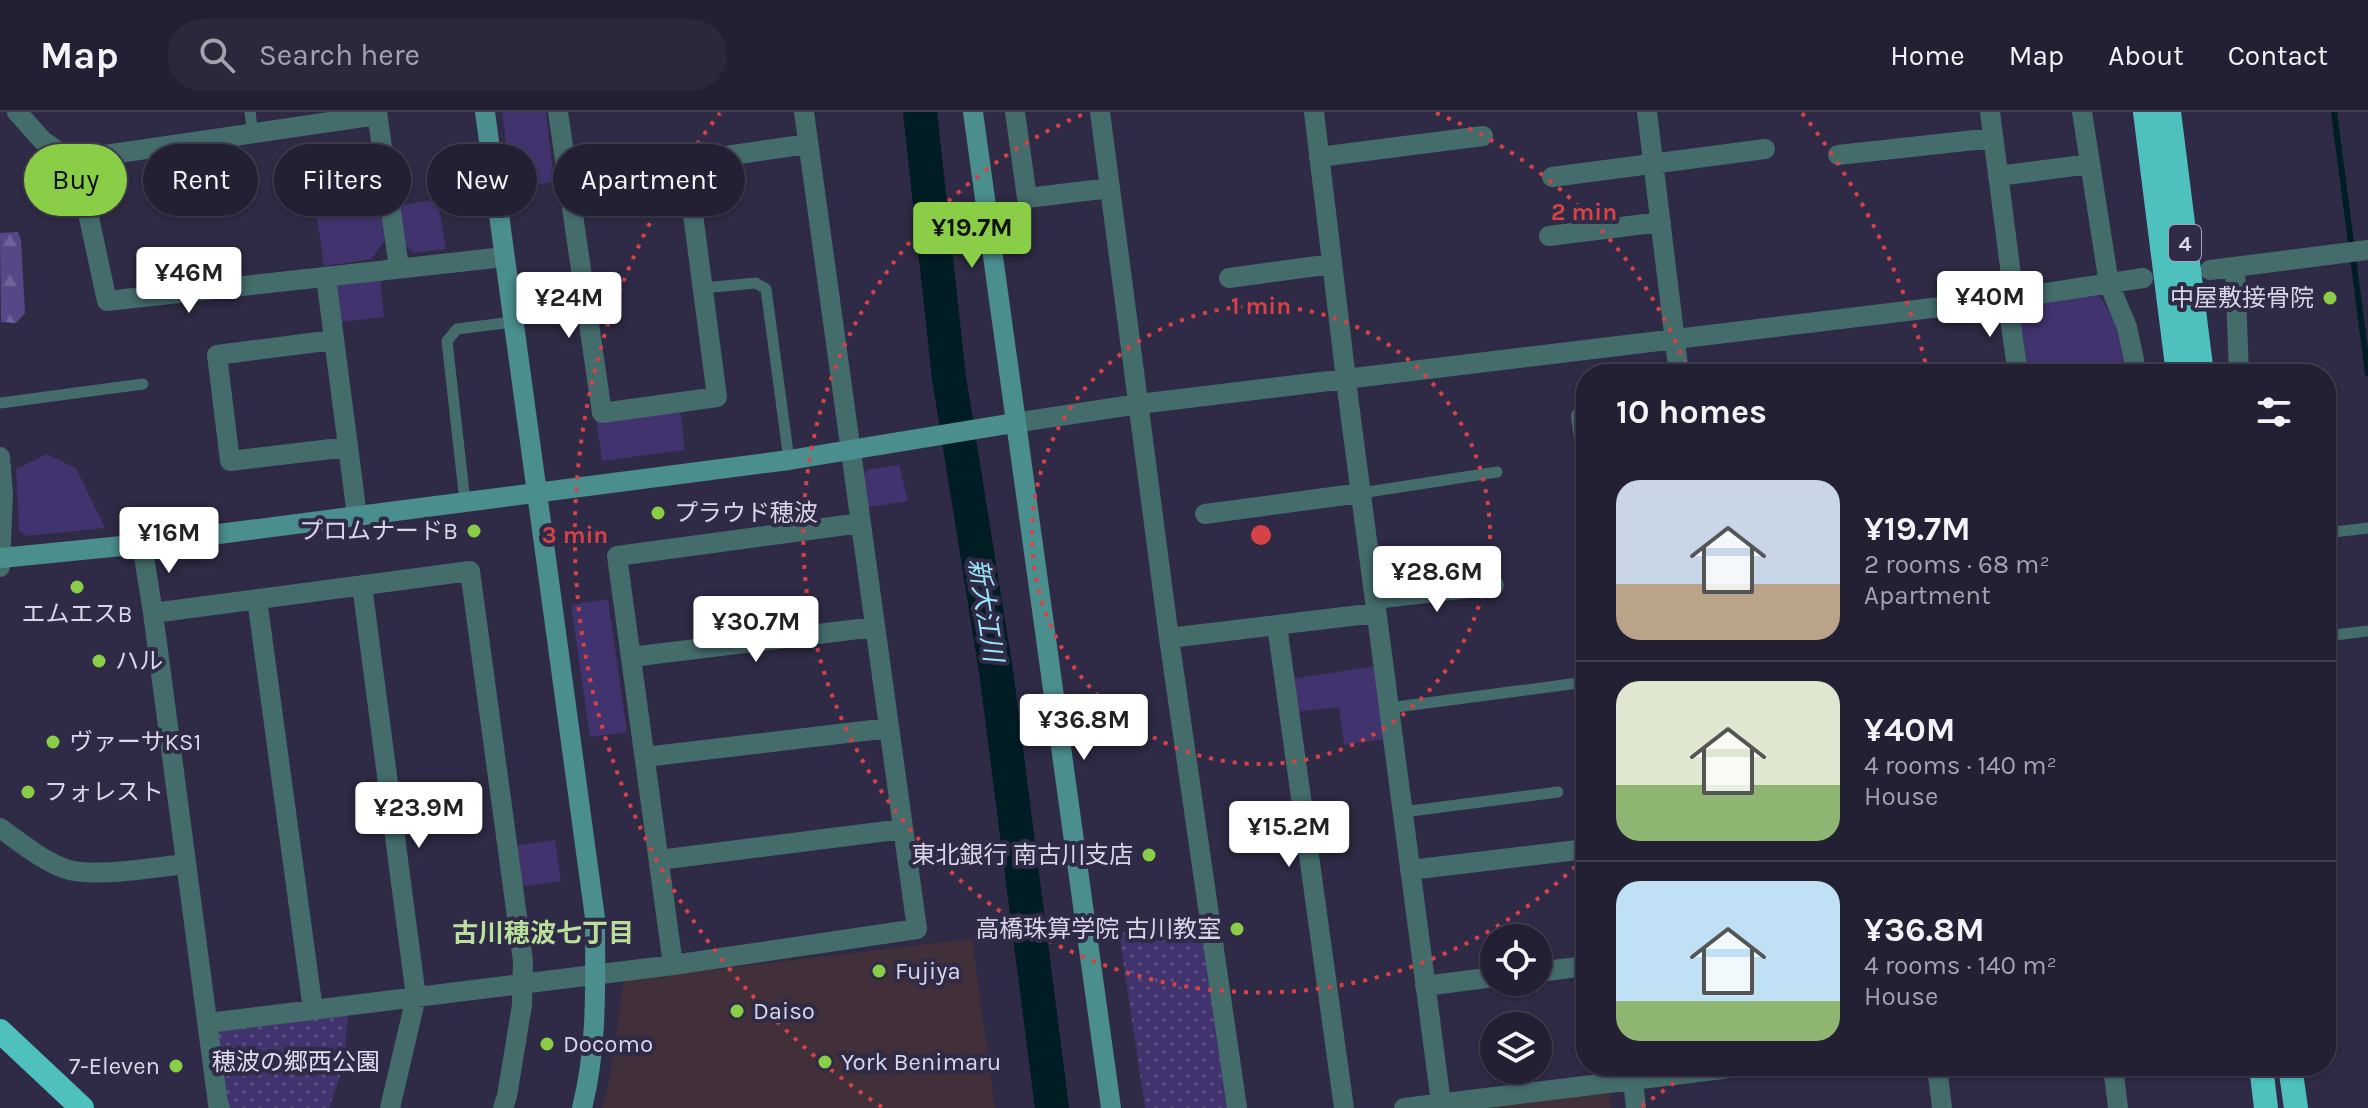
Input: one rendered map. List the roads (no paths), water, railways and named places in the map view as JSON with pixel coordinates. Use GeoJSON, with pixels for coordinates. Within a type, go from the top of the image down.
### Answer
{"type":"FeatureCollection","features":[{"type":"Feature","properties":{"kind":"highway","name":"4"},"geometry":{"type":"LineString","coordinates":[[2145,112],[2177,364]]}},
{"type":"Feature","properties":{"kind":"highway","name":"4"},"geometry":{"type":"LineString","coordinates":[[2169,112],[2201,364]]}},
{"type":"Feature","properties":{"kind":"highway"},"geometry":{"type":"LineString","coordinates":[[0,1031],[79,1106]]}},
{"type":"Feature","properties":{"kind":"highway"},"geometry":{"type":"LineString","coordinates":[[2262,1076],[2266,1108]]}},
{"type":"Feature","properties":{"kind":"highway"},"geometry":{"type":"LineString","coordinates":[[2291,1076],[2296,1108]]}},
{"type":"Feature","properties":{"kind":"street"},"geometry":{"type":"LineString","coordinates":[[17,112],[47,144]]}},
{"type":"Feature","properties":{"kind":"street"},"geometry":{"type":"LineString","coordinates":[[485,112],[595,918],[593,1061],[582,1108]]}},
{"type":"Feature","properties":{"kind":"street"},"geometry":{"type":"LineString","coordinates":[[558,112],[563,144]]}},
{"type":"Feature","properties":{"kind":"street"},"geometry":{"type":"LineString","coordinates":[[208,1023],[673,965],[917,929],[804,112]]}},
{"type":"Feature","properties":{"kind":"street"},"geometry":{"type":"LineString","coordinates":[[973,112],[1111,1108]]}},
{"type":"Feature","properties":{"kind":"street"},"geometry":{"type":"LineString","coordinates":[[1015,112],[1027,198],[1110,188]]}},
{"type":"Feature","properties":{"kind":"street"},"geometry":{"type":"LineString","coordinates":[[1100,112],[1169,638],[1237,1108]]}},
{"type":"Feature","properties":{"kind":"street"},"geometry":{"type":"LineString","coordinates":[[1314,112],[1441,1103]]}},
{"type":"Feature","properties":{"kind":"street"},"geometry":{"type":"LineString","coordinates":[[1647,112],[1678,364]]}},
{"type":"Feature","properties":{"kind":"street"},"geometry":{"type":"LineString","coordinates":[[1990,112],[2017,364]]}},
{"type":"Feature","properties":{"kind":"street"},"geometry":{"type":"LineString","coordinates":[[2082,112],[2109,284],[2127,327],[2135,364]]}},
{"type":"Feature","properties":{"kind":"street"},"geometry":{"type":"LineString","coordinates":[[127,152],[377,114],[399,268]]}},
{"type":"Feature","properties":{"kind":"street"},"geometry":{"type":"LineString","coordinates":[[1319,157],[1483,136]]}},
{"type":"Feature","properties":{"kind":"street"},"geometry":{"type":"LineString","coordinates":[[1838,155],[1993,138]]}},
{"type":"Feature","properties":{"kind":"street"},"geometry":{"type":"LineString","coordinates":[[745,153],[808,144]]}},
{"type":"Feature","properties":{"kind":"street"},"geometry":{"type":"LineString","coordinates":[[1552,177],[1765,149]]}},
{"type":"Feature","properties":{"kind":"street"},"geometry":{"type":"LineString","coordinates":[[1998,176],[2090,164]]}},
{"type":"Feature","properties":{"kind":"street"},"geometry":{"type":"LineString","coordinates":[[89,216],[107,301],[504,257]]}},
{"type":"Feature","properties":{"kind":"street"},"geometry":{"type":"LineString","coordinates":[[573,216],[602,413],[717,397],[693,216]]}},
{"type":"Feature","properties":{"kind":"street"},"geometry":{"type":"LineString","coordinates":[[1549,236],[1661,222]]}},
{"type":"Feature","properties":{"kind":"street"},"geometry":{"type":"LineString","coordinates":[[2210,270],[2358,251]]}},
{"type":"Feature","properties":{"kind":"street"},"geometry":{"type":"LineString","coordinates":[[1229,278],[1332,264]]}},
{"type":"Feature","properties":{"kind":"street"},"geometry":{"type":"LineString","coordinates":[[2235,267],[2239,364]]}},
{"type":"Feature","properties":{"kind":"street"},"geometry":{"type":"LineString","coordinates":[[326,277],[357,516]]}},
{"type":"Feature","properties":{"kind":"street"},"geometry":{"type":"LineString","coordinates":[[0,457],[1,562],[789,460],[1139,404],[2010,298],[2143,278]]}},
{"type":"Feature","properties":{"kind":"street"},"geometry":{"type":"LineString","coordinates":[[333,340],[217,355],[230,461],[348,447]]}},
{"type":"Feature","properties":{"kind":"street"},"geometry":{"type":"LineString","coordinates":[[1205,514],[1361,493]]}},
{"type":"Feature","properties":{"kind":"street"},"geometry":{"type":"LineString","coordinates":[[673,965],[617,556],[861,523]]}},
{"type":"Feature","properties":{"kind":"street"},"geometry":{"type":"LineString","coordinates":[[142,544],[220,1108]]}},
{"type":"Feature","properties":{"kind":"street"},"geometry":{"type":"LineString","coordinates":[[153,613],[470,571],[523,961],[522,1005],[503,1108]]}},
{"type":"Feature","properties":{"kind":"street"},"geometry":{"type":"LineString","coordinates":[[362,585],[416,997],[390,1108]]}},
{"type":"Feature","properties":{"kind":"street"},"geometry":{"type":"LineString","coordinates":[[1169,638],[1277,625],[1494,585]]}},
{"type":"Feature","properties":{"kind":"street"},"geometry":{"type":"LineString","coordinates":[[257,599],[313,1010]]}},
{"type":"Feature","properties":{"kind":"street"},"geometry":{"type":"LineString","coordinates":[[1277,625],[1344,1108]]}},
{"type":"Feature","properties":{"kind":"street"},"geometry":{"type":"LineString","coordinates":[[631,657],[875,627]]}},
{"type":"Feature","properties":{"kind":"street"},"geometry":{"type":"LineString","coordinates":[[645,757],[889,728]]}},
{"type":"Feature","properties":{"kind":"street"},"geometry":{"type":"LineString","coordinates":[[0,828],[65,869],[88,873],[186,864]]}},
{"type":"Feature","properties":{"kind":"street"},"geometry":{"type":"LineString","coordinates":[[659,860],[903,829]]}},
{"type":"Feature","properties":{"kind":"street"},"geometry":{"type":"LineString","coordinates":[[1410,870],[1576,850]]}},
{"type":"Feature","properties":{"kind":"street"},"geometry":{"type":"LineString","coordinates":[[1552,970],[1576,967]]}},
{"type":"Feature","properties":{"kind":"street"},"geometry":{"type":"LineString","coordinates":[[1425,986],[1480,979]]}},
{"type":"Feature","properties":{"kind":"street"},"geometry":{"type":"LineString","coordinates":[[1404,1108],[1666,1076]]}},
{"type":"Feature","properties":{"kind":"street"},"geometry":{"type":"LineString","coordinates":[[1938,1076],[1942,1108]]}},
{"type":"Feature","properties":{"kind":"street"},"geometry":{"type":"LineString","coordinates":[[2114,1076],[2118,1108]]}},
{"type":"Feature","properties":{"kind":"street"},"geometry":{"type":"LineString","coordinates":[[1633,1080],[1636,1108]]}},
{"type":"Feature","properties":{"kind":"lane"},"geometry":{"type":"LineString","coordinates":[[250,112],[253,134]]}},
{"type":"Feature","properties":{"kind":"lane"},"geometry":{"type":"LineString","coordinates":[[703,288],[756,283],[766,289],[789,460]]}},
{"type":"Feature","properties":{"kind":"lane"},"geometry":{"type":"LineString","coordinates":[[465,502],[447,341],[457,329],[513,322]]}},
{"type":"Feature","properties":{"kind":"lane"},"geometry":{"type":"LineString","coordinates":[[0,403],[143,384]]}},
{"type":"Feature","properties":{"kind":"lane"},"geometry":{"type":"LineString","coordinates":[[1361,493],[1497,472]]}},
{"type":"Feature","properties":{"kind":"lane"},"geometry":{"type":"LineString","coordinates":[[2336,532],[2368,528]]}},
{"type":"Feature","properties":{"kind":"lane"},"geometry":{"type":"LineString","coordinates":[[2336,635],[2368,631]]}},
{"type":"Feature","properties":{"kind":"lane"},"geometry":{"type":"LineString","coordinates":[[1389,708],[1576,683]]}},
{"type":"Feature","properties":{"kind":"lane"},"geometry":{"type":"LineString","coordinates":[[1403,812],[1558,792]]}},
{"type":"Feature","properties":{"kind":"waterway","name":"新大江川"},"geometry":{"type":"LineString","coordinates":[[920,112],[949,378],[996,671],[1052,1108]]}},
{"type":"Feature","properties":{"kind":"waterway"},"geometry":{"type":"LineString","coordinates":[[2334,112],[2368,373]]}},
{"type":"Feature","properties":{"kind":"place","name":"中屋敷接骨院"},"geometry":{"type":"Point","coordinates":[2330,298]}},
{"type":"Feature","properties":{"kind":"place","name":"プラウド穂波"},"geometry":{"type":"Point","coordinates":[658,513]}},
{"type":"Feature","properties":{"kind":"place","name":"プロムナードB"},"geometry":{"type":"Point","coordinates":[474,531]}},
{"type":"Feature","properties":{"kind":"place","name":"エムエスB"},"geometry":{"type":"Point","coordinates":[77,587]}},
{"type":"Feature","properties":{"kind":"place","name":"ハル"},"geometry":{"type":"Point","coordinates":[99,661]}},
{"type":"Feature","properties":{"kind":"place","name":"ヴァーサKS1"},"geometry":{"type":"Point","coordinates":[53,742]}},
{"type":"Feature","properties":{"kind":"place","name":"フォレスト"},"geometry":{"type":"Point","coordinates":[28,792]}},
{"type":"Feature","properties":{"kind":"place","name":"東北銀行 南古川支店"},"geometry":{"type":"Point","coordinates":[1149,855]}},
{"type":"Feature","properties":{"kind":"place","name":"高橋珠算学院 古川教室"},"geometry":{"type":"Point","coordinates":[1237,929]}},
{"type":"Feature","properties":{"kind":"place","name":"Fujiya"},"geometry":{"type":"Point","coordinates":[879,971]}},
{"type":"Feature","properties":{"kind":"place","name":"Daiso"},"geometry":{"type":"Point","coordinates":[737,1011]}},
{"type":"Feature","properties":{"kind":"place","name":"Docomo"},"geometry":{"type":"Point","coordinates":[547,1044]}},
{"type":"Feature","properties":{"kind":"place","name":"York Benimaru"},"geometry":{"type":"Point","coordinates":[825,1062]}},
{"type":"Feature","properties":{"kind":"place","name":"7-Eleven"},"geometry":{"type":"Point","coordinates":[176,1066]}},
{"type":"Feature","properties":{"kind":"district","name":"古川穂波七丁目"},"geometry":{"type":"Point","coordinates":[543,933]}},
{"type":"Feature","properties":{"kind":"park label","name":"穂波の郷西公園"},"geometry":{"type":"Point","coordinates":[296,1062]}}]}
